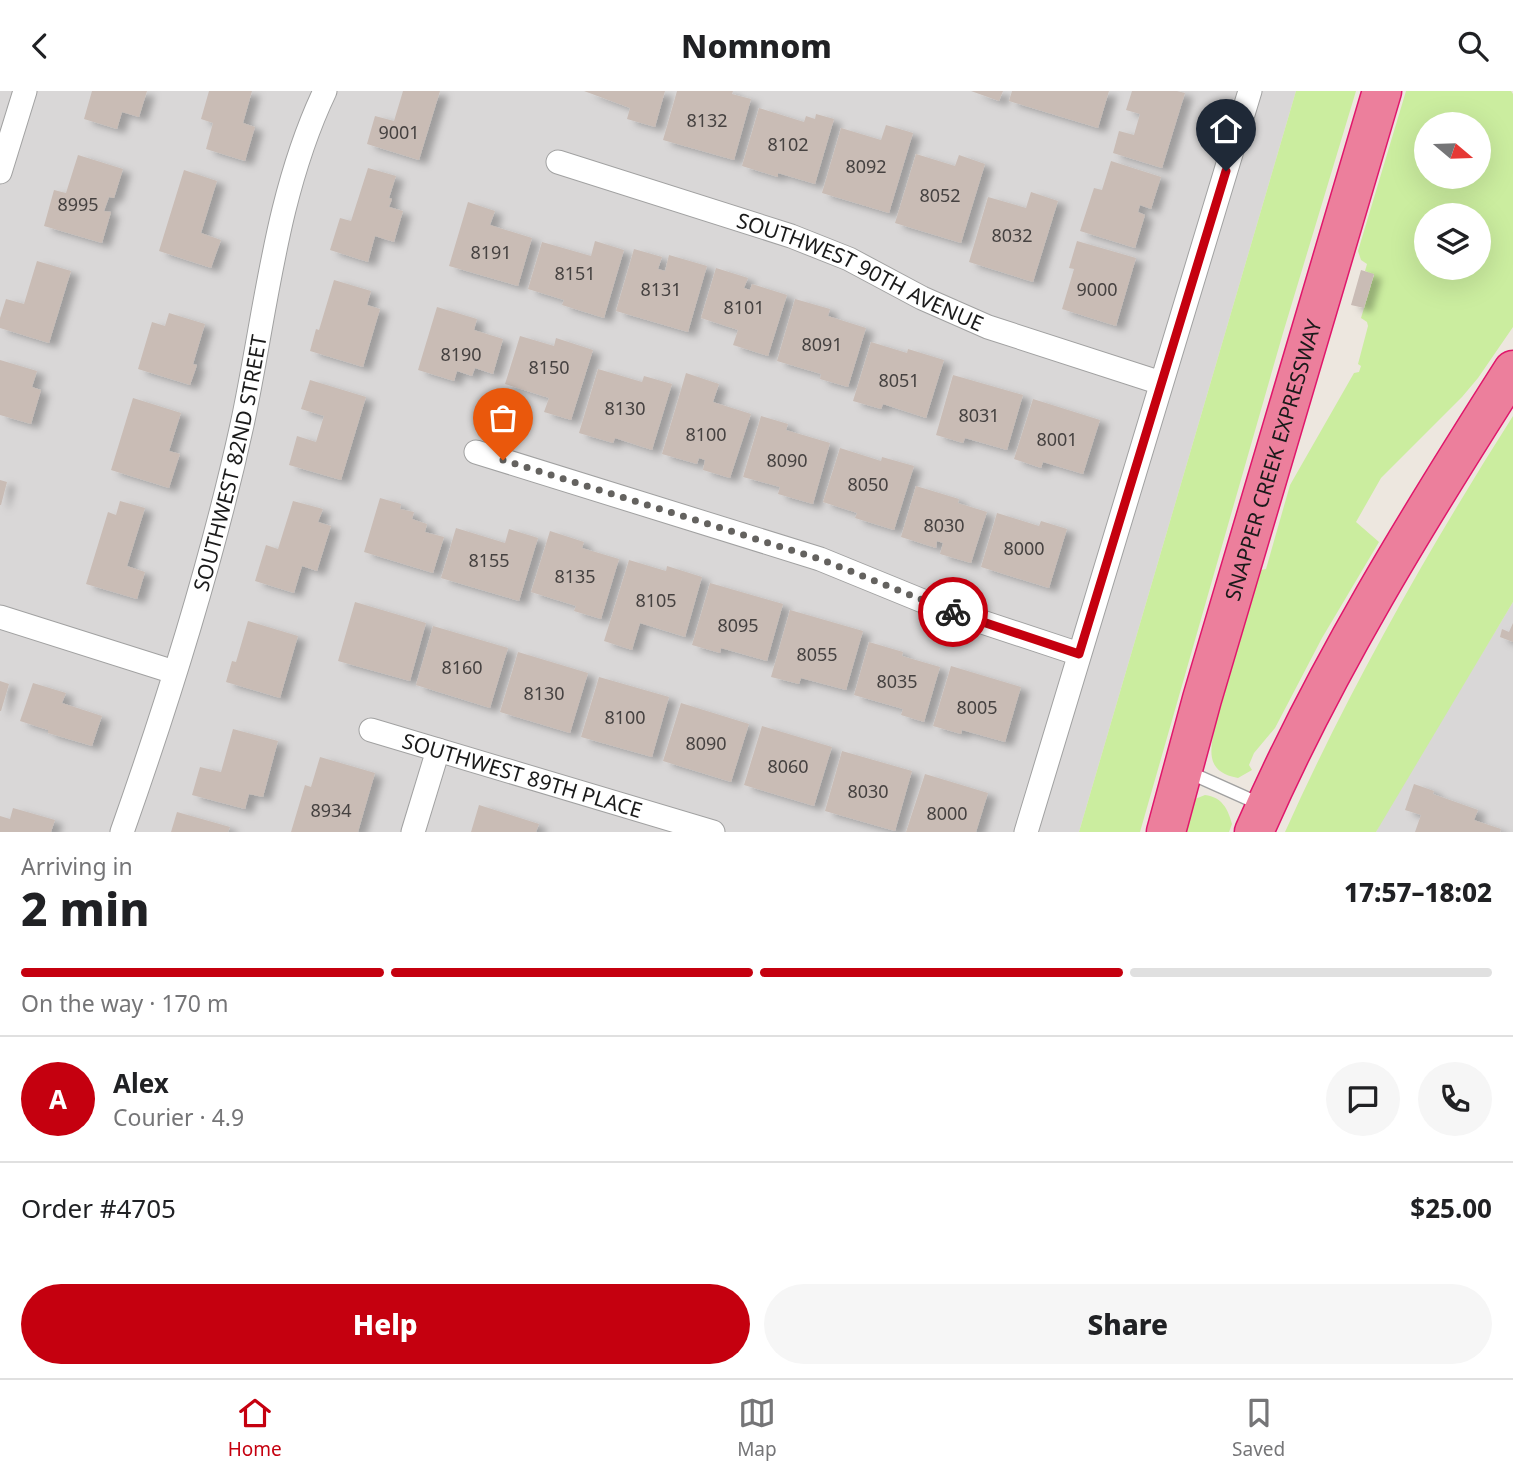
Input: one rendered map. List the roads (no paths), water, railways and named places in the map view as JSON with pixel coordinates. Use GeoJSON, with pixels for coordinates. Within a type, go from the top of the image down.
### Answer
{"type":"FeatureCollection","features":[{"type":"Feature","properties":{"kind":"highway","name":"SNAPPER CREEK EXPRESSWAY"},"geometry":{"type":"LineString","coordinates":[[1166,832],[1315,313],[1382,91]]}},
{"type":"Feature","properties":{"kind":"highway"},"geometry":{"type":"LineString","coordinates":[[1260,819],[1322,688],[1351,635],[1434,495],[1513,370]]}},
{"type":"Feature","properties":{"kind":"street"},"geometry":{"type":"LineString","coordinates":[[0,172],[25,91]]}},
{"type":"Feature","properties":{"kind":"street","name":"SOUTHWEST 82ND STREET"},"geometry":{"type":"LineString","coordinates":[[122,832],[174,672],[230,474],[282,218],[303,148],[325,91]]}},
{"type":"Feature","properties":{"kind":"street"},"geometry":{"type":"LineString","coordinates":[[1026,832],[1250,91]]}},
{"type":"Feature","properties":{"kind":"street","name":"SOUTHWEST 90TH AVENUE"},"geometry":{"type":"LineString","coordinates":[[558,163],[792,236],[849,259],[922,298],[988,327],[1161,383]]}},
{"type":"Feature","properties":{"kind":"street"},"geometry":{"type":"LineString","coordinates":[[476,452],[820,559],[940,608],[1079,654]]}},
{"type":"Feature","properties":{"kind":"street"},"geometry":{"type":"LineString","coordinates":[[0,617],[174,672]]}},
{"type":"Feature","properties":{"kind":"street","name":"SOUTHWEST 89TH PLACE"},"geometry":{"type":"LineString","coordinates":[[371,730],[702,830]]}},
{"type":"Feature","properties":{"kind":"street"},"geometry":{"type":"LineString","coordinates":[[413,832],[438,750]]}},
{"type":"Feature","properties":{"kind":"lane"},"geometry":{"type":"LineString","coordinates":[[1183,770],[1260,819]]}}]}
